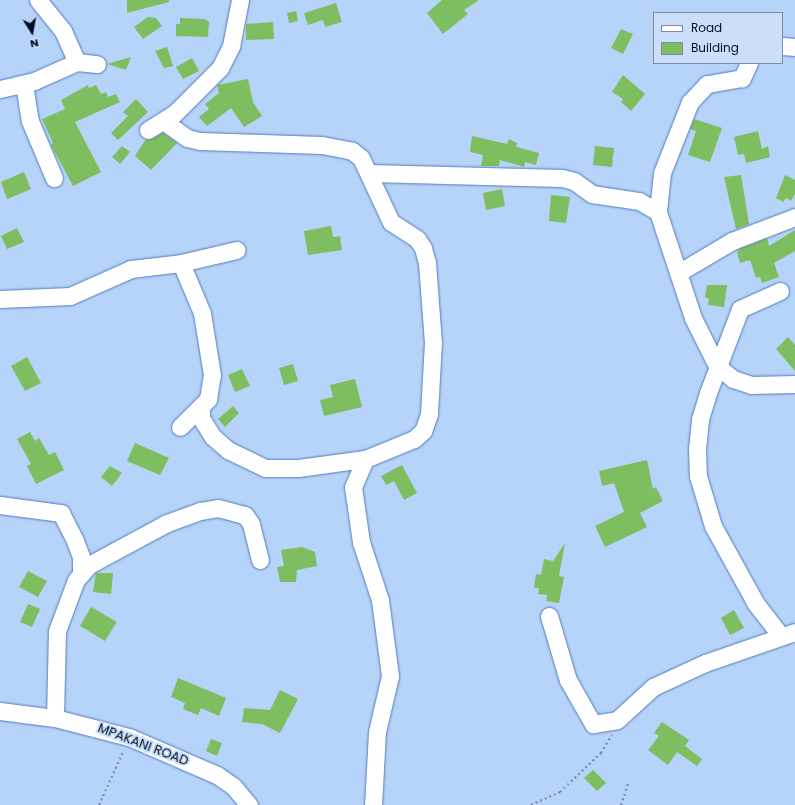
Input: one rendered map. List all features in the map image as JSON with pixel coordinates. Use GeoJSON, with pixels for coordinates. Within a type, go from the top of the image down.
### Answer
{"type":"FeatureCollection","features":[{"type":"Feature","properties":{"kind":"street"},"geometry":{"type":"LineString","coordinates":[[38,0],[63,31],[77,62]]}},
{"type":"Feature","properties":{"kind":"street"},"geometry":{"type":"LineString","coordinates":[[148,130],[165,122],[202,90],[220,68],[231,46],[240,0]]}},
{"type":"Feature","properties":{"kind":"street"},"geometry":{"type":"LineString","coordinates":[[783,46],[795,47]]}},
{"type":"Feature","properties":{"kind":"street"},"geometry":{"type":"LineString","coordinates":[[0,89],[24,84],[77,62],[97,64]]}},
{"type":"Feature","properties":{"kind":"street"},"geometry":{"type":"LineString","coordinates":[[749,64],[742,78],[707,84],[690,102],[662,173],[658,212],[693,318],[717,366],[733,379],[751,385],[795,384]]}},
{"type":"Feature","properties":{"kind":"street"},"geometry":{"type":"LineString","coordinates":[[24,84],[30,121],[54,178]]}},
{"type":"Feature","properties":{"kind":"street"},"geometry":{"type":"LineString","coordinates":[[165,122],[187,138],[200,141],[336,147],[352,151],[362,158],[391,222],[416,239],[423,248],[427,263],[433,342],[429,414],[423,431],[414,439],[364,459],[298,468],[265,468],[228,450],[213,437],[201,418],[201,407]]}},
{"type":"Feature","properties":{"kind":"street"},"geometry":{"type":"LineString","coordinates":[[369,173],[562,178],[574,181],[592,194],[639,201],[658,212]]}},
{"type":"Feature","properties":{"kind":"street"},"geometry":{"type":"LineString","coordinates":[[678,273],[732,241],[795,217]]}},
{"type":"Feature","properties":{"kind":"street"},"geometry":{"type":"LineString","coordinates":[[0,299],[70,296],[131,269],[181,263],[237,250]]}},
{"type":"Feature","properties":{"kind":"street"},"geometry":{"type":"LineString","coordinates":[[180,427],[208,399],[212,375],[202,313],[181,263]]}},
{"type":"Feature","properties":{"kind":"street"},"geometry":{"type":"LineString","coordinates":[[549,616],[568,680],[588,719],[593,724],[604,724],[617,720],[653,687],[705,663],[788,634],[756,604],[713,526],[698,476],[700,420],[717,366],[733,333],[740,309],[780,291]]}},
{"type":"Feature","properties":{"kind":"street"},"geometry":{"type":"LineString","coordinates":[[364,459],[353,488],[356,520],[380,600],[390,676],[377,732],[373,805]]}},
{"type":"Feature","properties":{"kind":"street"},"geometry":{"type":"LineString","coordinates":[[0,505],[61,513],[81,557],[81,572],[56,631],[55,718]]}},
{"type":"Feature","properties":{"kind":"street"},"geometry":{"type":"LineString","coordinates":[[81,572],[102,557],[167,522],[200,511],[218,508],[245,515],[251,524],[260,560]]}},
{"type":"Feature","properties":{"kind":"street","name":"MPAKANI ROAD"},"geometry":{"type":"LineString","coordinates":[[0,711],[55,718],[129,737],[217,775],[233,786],[249,805]]}},
{"type":"Feature","properties":{"kind":"path"},"geometry":{"type":"LineString","coordinates":[[531,805],[560,792],[585,769],[608,742],[615,730],[617,720]]}},
{"type":"Feature","properties":{"kind":"path"},"geometry":{"type":"LineString","coordinates":[[99,805],[129,737]]}},
{"type":"Feature","properties":{"kind":"path"},"geometry":{"type":"LineString","coordinates":[[621,805],[629,782]]}},
{"type":"Feature","properties":{"kind":"building"},"geometry":{"type":"Polygon","coordinates":[[[127,0],[169,0],[169,2],[127,13],[127,0]]]}},
{"type":"Feature","properties":{"kind":"building"},"geometry":{"type":"Polygon","coordinates":[[[442,0],[479,0],[464,10],[468,14],[443,34],[427,13],[442,0]]]}},
{"type":"Feature","properties":{"kind":"building"},"geometry":{"type":"Polygon","coordinates":[[[336,3],[342,22],[325,27],[323,20],[308,25],[304,13],[336,3]]]}},
{"type":"Feature","properties":{"kind":"building"},"geometry":{"type":"Polygon","coordinates":[[[296,11],[298,21],[289,23],[287,13],[296,11]]]}},
{"type":"Feature","properties":{"kind":"building"},"geometry":{"type":"Polygon","coordinates":[[[148,17],[156,18],[162,26],[143,39],[134,27],[148,17]]]}},
{"type":"Feature","properties":{"kind":"building"},"geometry":{"type":"Polygon","coordinates":[[[180,18],[205,19],[209,22],[208,37],[176,36],[176,24],[180,24],[180,18]]]}},
{"type":"Feature","properties":{"kind":"building"},"geometry":{"type":"Polygon","coordinates":[[[273,22],[274,39],[246,40],[246,24],[273,22]]]}},
{"type":"Feature","properties":{"kind":"building"},"geometry":{"type":"Polygon","coordinates":[[[621,29],[633,34],[623,54],[611,48],[621,29]]]}},
{"type":"Feature","properties":{"kind":"building"},"geometry":{"type":"Polygon","coordinates":[[[167,47],[173,66],[164,68],[155,51],[167,47]]]}},
{"type":"Feature","properties":{"kind":"building"},"geometry":{"type":"Polygon","coordinates":[[[131,57],[126,70],[107,64],[131,57]]]}},
{"type":"Feature","properties":{"kind":"building"},"geometry":{"type":"Polygon","coordinates":[[[192,58],[199,71],[183,79],[176,67],[192,58]]]}},
{"type":"Feature","properties":{"kind":"building"},"geometry":{"type":"Polygon","coordinates":[[[623,75],[645,94],[631,111],[621,102],[623,99],[612,92],[623,75]]]}},
{"type":"Feature","properties":{"kind":"building"},"geometry":{"type":"Polygon","coordinates":[[[248,79],[253,102],[262,116],[244,127],[231,108],[207,126],[199,117],[209,109],[205,104],[219,93],[217,85],[248,79]]]}},
{"type":"Feature","properties":{"kind":"building"},"geometry":{"type":"Polygon","coordinates":[[[88,85],[89,88],[96,85],[101,94],[106,92],[108,97],[116,94],[120,102],[75,122],[101,172],[73,186],[51,145],[53,143],[42,119],[65,109],[61,100],[88,85]]]}},
{"type":"Feature","properties":{"kind":"building"},"geometry":{"type":"Polygon","coordinates":[[[136,99],[148,112],[118,140],[111,133],[128,116],[123,112],[136,99]]]}},
{"type":"Feature","properties":{"kind":"building"},"geometry":{"type":"Polygon","coordinates":[[[694,119],[722,128],[710,162],[688,155],[696,131],[690,129],[694,119]]]}},
{"type":"Feature","properties":{"kind":"building"},"geometry":{"type":"Polygon","coordinates":[[[758,131],[762,149],[768,146],[770,157],[746,163],[744,154],[738,155],[734,137],[758,131]]]}},
{"type":"Feature","properties":{"kind":"building"},"geometry":{"type":"Polygon","coordinates":[[[163,133],[177,143],[151,170],[135,156],[146,139],[163,133]]]}},
{"type":"Feature","properties":{"kind":"building"},"geometry":{"type":"Polygon","coordinates":[[[472,136],[507,144],[509,139],[517,143],[516,147],[539,153],[536,165],[525,162],[524,167],[500,160],[499,166],[481,166],[483,155],[470,152],[472,136]]]}},
{"type":"Feature","properties":{"kind":"building"},"geometry":{"type":"Polygon","coordinates":[[[122,146],[130,152],[120,164],[112,157],[122,146]]]}},
{"type":"Feature","properties":{"kind":"building"},"geometry":{"type":"Polygon","coordinates":[[[595,146],[614,148],[612,167],[593,165],[595,146]]]}},
{"type":"Feature","properties":{"kind":"building"},"geometry":{"type":"Polygon","coordinates":[[[24,172],[31,189],[7,199],[1,182],[24,172]]]}},
{"type":"Feature","properties":{"kind":"building"},"geometry":{"type":"Polygon","coordinates":[[[741,175],[749,224],[736,229],[724,177],[741,175]]]}},
{"type":"Feature","properties":{"kind":"building"},"geometry":{"type":"Polygon","coordinates":[[[785,175],[795,180],[795,194],[791,201],[786,198],[783,202],[776,198],[785,175]]]}},
{"type":"Feature","properties":{"kind":"building"},"geometry":{"type":"Polygon","coordinates":[[[502,189],[505,206],[486,210],[483,193],[502,189]]]}},
{"type":"Feature","properties":{"kind":"building"},"geometry":{"type":"Polygon","coordinates":[[[551,195],[570,197],[566,223],[549,221],[551,195]]]}},
{"type":"Feature","properties":{"kind":"building"},"geometry":{"type":"Polygon","coordinates":[[[331,226],[333,237],[340,236],[342,250],[308,255],[304,231],[331,226]]]}},
{"type":"Feature","properties":{"kind":"building"},"geometry":{"type":"Polygon","coordinates":[[[17,228],[24,242],[7,249],[1,236],[17,228]]]}},
{"type":"Feature","properties":{"kind":"building"},"geometry":{"type":"Polygon","coordinates":[[[795,230],[795,251],[774,263],[779,277],[762,283],[760,277],[756,278],[750,260],[740,263],[737,252],[741,248],[767,238],[769,246],[795,230]]]}},
{"type":"Feature","properties":{"kind":"building"},"geometry":{"type":"Polygon","coordinates":[[[707,285],[727,285],[724,307],[708,305],[709,299],[705,297],[707,285]]]}},
{"type":"Feature","properties":{"kind":"building"},"geometry":{"type":"Polygon","coordinates":[[[788,337],[795,345],[795,371],[776,349],[788,337]]]}},
{"type":"Feature","properties":{"kind":"building"},"geometry":{"type":"Polygon","coordinates":[[[27,357],[41,383],[25,391],[11,366],[27,357]]]}},
{"type":"Feature","properties":{"kind":"building"},"geometry":{"type":"Polygon","coordinates":[[[293,364],[298,381],[284,385],[279,368],[293,364]]]}},
{"type":"Feature","properties":{"kind":"building"},"geometry":{"type":"Polygon","coordinates":[[[242,369],[250,386],[235,392],[228,375],[242,369]]]}},
{"type":"Feature","properties":{"kind":"building"},"geometry":{"type":"Polygon","coordinates":[[[355,379],[362,407],[324,416],[320,400],[333,397],[330,385],[355,379]]]}},
{"type":"Feature","properties":{"kind":"building"},"geometry":{"type":"Polygon","coordinates":[[[233,406],[239,413],[225,427],[218,419],[233,406]]]}},
{"type":"Feature","properties":{"kind":"building"},"geometry":{"type":"Polygon","coordinates":[[[30,432],[35,441],[39,438],[49,455],[55,452],[64,470],[36,484],[27,466],[31,464],[17,439],[30,432]]]}},
{"type":"Feature","properties":{"kind":"building"},"geometry":{"type":"Polygon","coordinates":[[[135,443],[169,458],[160,475],[127,461],[135,443]]]}},
{"type":"Feature","properties":{"kind":"building"},"geometry":{"type":"Polygon","coordinates":[[[647,460],[653,489],[656,487],[663,501],[640,513],[647,527],[605,547],[595,526],[624,512],[614,483],[602,486],[599,471],[647,460]]]}},
{"type":"Feature","properties":{"kind":"building"},"geometry":{"type":"Polygon","coordinates":[[[402,465],[417,493],[404,500],[394,481],[386,485],[381,476],[402,465]]]}},
{"type":"Feature","properties":{"kind":"building"},"geometry":{"type":"Polygon","coordinates":[[[110,466],[122,473],[112,486],[101,477],[110,466]]]}},
{"type":"Feature","properties":{"kind":"building"},"geometry":{"type":"Polygon","coordinates":[[[565,543],[559,576],[564,577],[559,603],[546,601],[547,595],[538,594],[539,588],[534,588],[536,574],[541,575],[544,559],[553,561],[565,543]]]}},
{"type":"Feature","properties":{"kind":"building"},"geometry":{"type":"Polygon","coordinates":[[[302,547],[315,552],[317,566],[297,570],[296,582],[280,582],[277,567],[284,566],[281,550],[302,547]]]}},
{"type":"Feature","properties":{"kind":"building"},"geometry":{"type":"Polygon","coordinates":[[[28,571],[47,581],[38,597],[19,587],[28,571]]]}},
{"type":"Feature","properties":{"kind":"building"},"geometry":{"type":"Polygon","coordinates":[[[96,573],[113,573],[111,594],[93,592],[96,573]]]}},
{"type":"Feature","properties":{"kind":"building"},"geometry":{"type":"Polygon","coordinates":[[[28,604],[40,609],[32,627],[20,622],[28,604]]]}},
{"type":"Feature","properties":{"kind":"building"},"geometry":{"type":"Polygon","coordinates":[[[91,607],[117,622],[105,641],[80,626],[91,607]]]}},
{"type":"Feature","properties":{"kind":"building"},"geometry":{"type":"Polygon","coordinates":[[[734,610],[744,628],[730,635],[721,618],[734,610]]]}},
{"type":"Feature","properties":{"kind":"building"},"geometry":{"type":"Polygon","coordinates":[[[178,678],[226,698],[219,716],[201,708],[198,715],[183,709],[185,703],[171,697],[178,678]]]}},
{"type":"Feature","properties":{"kind":"building"},"geometry":{"type":"Polygon","coordinates":[[[280,690],[298,699],[280,733],[262,724],[242,722],[244,708],[270,710],[280,690]]]}},
{"type":"Feature","properties":{"kind":"building"},"geometry":{"type":"Polygon","coordinates":[[[662,722],[689,740],[685,746],[702,759],[697,766],[677,752],[668,765],[648,750],[659,736],[654,733],[662,722]]]}},
{"type":"Feature","properties":{"kind":"building"},"geometry":{"type":"Polygon","coordinates":[[[211,739],[222,743],[217,756],[206,751],[211,739]]]}},
{"type":"Feature","properties":{"kind":"building"},"geometry":{"type":"Polygon","coordinates":[[[593,770],[606,783],[597,791],[584,778],[593,770]]]}}]}
